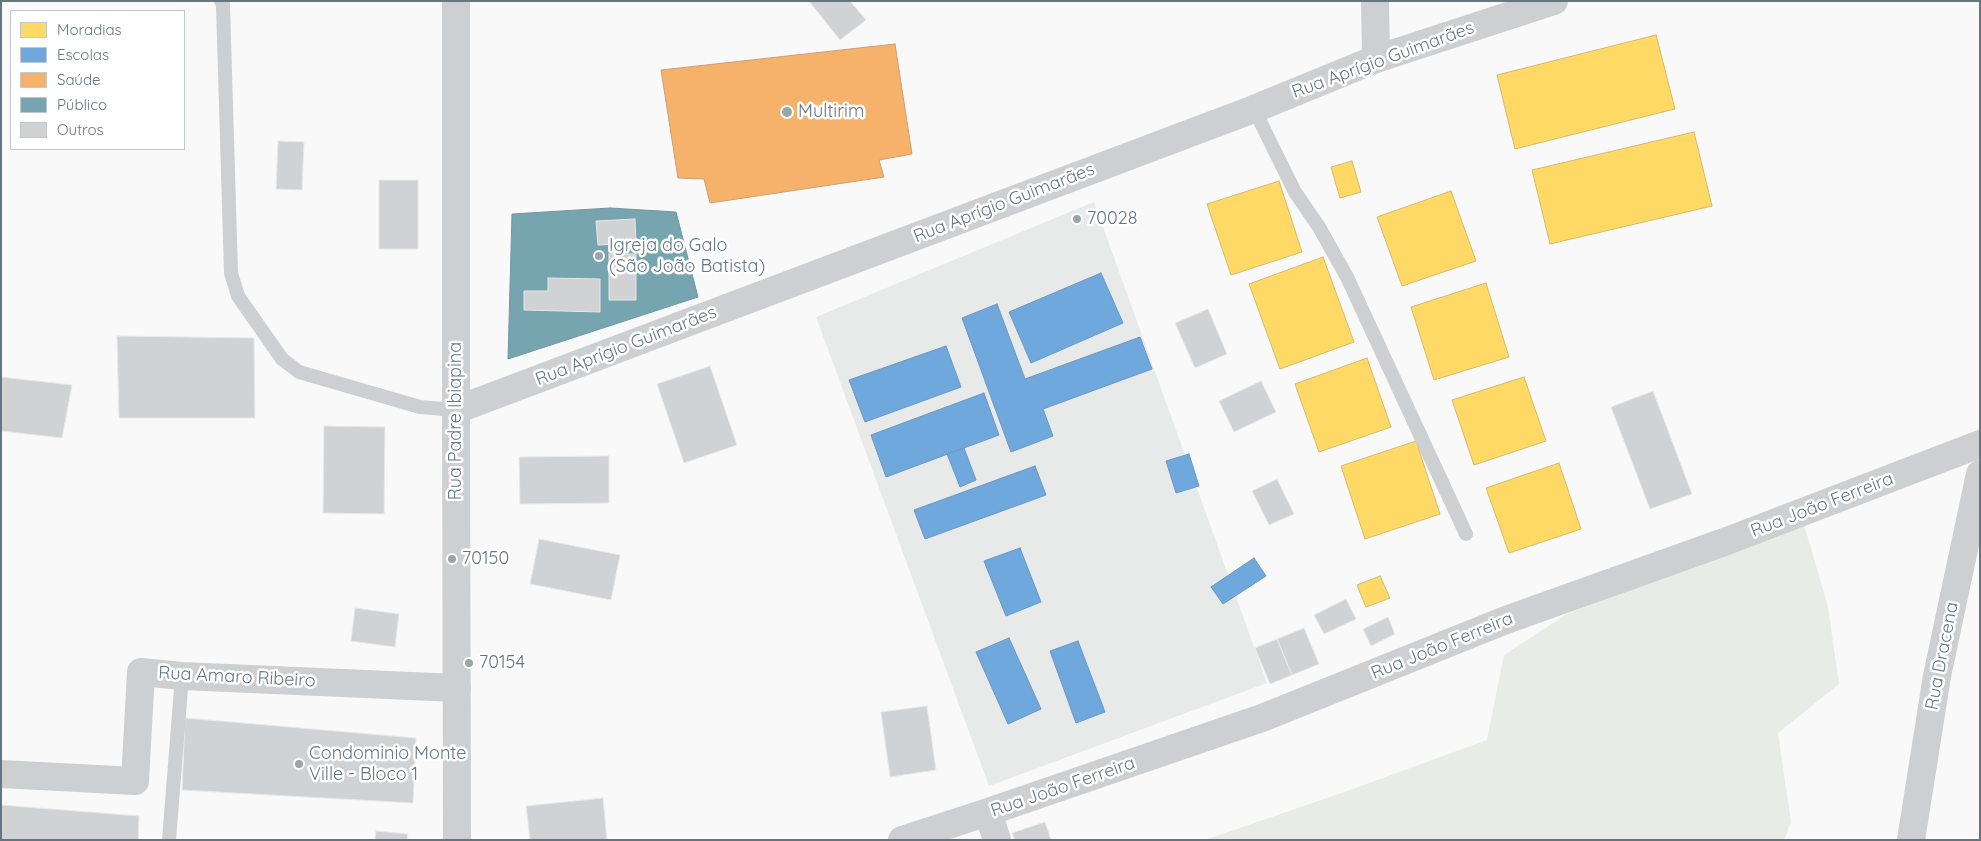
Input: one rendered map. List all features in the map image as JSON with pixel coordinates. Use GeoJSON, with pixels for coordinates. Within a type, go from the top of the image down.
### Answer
{"type":"FeatureCollection","features":[{"type":"Feature","properties":{"kind":"street","name":"Rua Padre Ibiapina"},"geometry":{"type":"LineString","coordinates":[[456,1],[457,840]]}},
{"type":"Feature","properties":{"kind":"street"},"geometry":{"type":"LineString","coordinates":[[1375,1],[1376,59]]}},
{"type":"Feature","properties":{"kind":"street","name":"Rua Aprígio Guimarães"},"geometry":{"type":"LineString","coordinates":[[456,410],[1254,109],[1376,59],[1554,1]]}},
{"type":"Feature","properties":{"kind":"street","name":"Rua João Ferreira"},"geometry":{"type":"LineString","coordinates":[[902,840],[1262,718],[1506,620],[1654,568],[1980,444]]}},
{"type":"Feature","properties":{"kind":"street","name":"Rua Dracena"},"geometry":{"type":"LineString","coordinates":[[1911,840],[1937,676],[1980,474]]}},
{"type":"Feature","properties":{"kind":"street","name":"Rua Amaro Ribeiro"},"geometry":{"type":"LineString","coordinates":[[1,774],[135,781],[141,672],[182,676],[457,688]]}},
{"type":"Feature","properties":{"kind":"street"},"geometry":{"type":"LineString","coordinates":[[988,812],[997,840]]}},
{"type":"Feature","properties":{"kind":"lane"},"geometry":{"type":"LineString","coordinates":[[221,1],[223,5],[231,273],[238,296],[282,360],[298,372],[420,407],[456,410]]}},
{"type":"Feature","properties":{"kind":"lane"},"geometry":{"type":"LineString","coordinates":[[1254,109],[1295,192],[1319,227],[1346,277],[1466,534]]}},
{"type":"Feature","properties":{"kind":"lane"},"geometry":{"type":"LineString","coordinates":[[169,840],[182,676]]}},
{"type":"Feature","properties":{"kind":"shaded area"},"geometry":{"type":"Polygon","coordinates":[[[1094,202],[1267,683],[989,786],[816,317],[1094,202]]]}},
{"type":"Feature","properties":{"kind":"shaded area"},"geometry":{"type":"Polygon","coordinates":[[[1803,521],[1828,607],[1839,684],[1778,733],[1791,822],[1784,840],[1205,840],[1487,740],[1504,655],[1567,614],[1803,521]]]}},
{"type":"Feature","properties":{"kind":"building: Moradias"},"geometry":{"type":"Polygon","coordinates":[[[1656,35],[1675,109],[1515,149],[1497,75],[1656,35]]]}},
{"type":"Feature","properties":{"kind":"building: Moradias"},"geometry":{"type":"Polygon","coordinates":[[[1694,132],[1712,206],[1550,244],[1532,170],[1694,132]]]}},
{"type":"Feature","properties":{"kind":"building: Moradias"},"geometry":{"type":"Polygon","coordinates":[[[1352,161],[1361,192],[1340,198],[1331,167],[1352,161]]]}},
{"type":"Feature","properties":{"kind":"building: Moradias"},"geometry":{"type":"Polygon","coordinates":[[[1279,181],[1302,252],[1231,275],[1207,204],[1279,181]]]}},
{"type":"Feature","properties":{"kind":"building: Moradias"},"geometry":{"type":"Polygon","coordinates":[[[1451,191],[1476,261],[1402,286],[1377,217],[1451,191]]]}},
{"type":"Feature","properties":{"kind":"building: Moradias"},"geometry":{"type":"Polygon","coordinates":[[[1323,257],[1354,342],[1280,369],[1249,284],[1323,257]]]}},
{"type":"Feature","properties":{"kind":"building: Moradias"},"geometry":{"type":"Polygon","coordinates":[[[1486,283],[1509,357],[1434,380],[1411,307],[1486,283]]]}},
{"type":"Feature","properties":{"kind":"building: Moradias"},"geometry":{"type":"Polygon","coordinates":[[[1367,358],[1391,427],[1319,452],[1295,384],[1367,358]]]}},
{"type":"Feature","properties":{"kind":"building: Moradias"},"geometry":{"type":"Polygon","coordinates":[[[1524,377],[1546,441],[1474,465],[1452,400],[1524,377]]]}},
{"type":"Feature","properties":{"kind":"building: Moradias"},"geometry":{"type":"Polygon","coordinates":[[[1416,441],[1440,514],[1365,539],[1341,466],[1416,441]]]}},
{"type":"Feature","properties":{"kind":"building: Moradias"},"geometry":{"type":"Polygon","coordinates":[[[1559,463],[1581,529],[1509,553],[1486,488],[1559,463]]]}},
{"type":"Feature","properties":{"kind":"building: Moradias"},"geometry":{"type":"Polygon","coordinates":[[[1380,576],[1390,598],[1366,607],[1357,585],[1380,576]]]}},
{"type":"Feature","properties":{"kind":"building: Escolas"},"geometry":{"type":"Polygon","coordinates":[[[1101,273],[1123,323],[1031,363],[1009,312],[1101,273]]]}},
{"type":"Feature","properties":{"kind":"building: Escolas"},"geometry":{"type":"Polygon","coordinates":[[[997,304],[1025,379],[1140,337],[1152,369],[1043,409],[1053,436],[1011,452],[962,318],[997,304]]]}},
{"type":"Feature","properties":{"kind":"building: Escolas"},"geometry":{"type":"Polygon","coordinates":[[[946,346],[961,387],[865,422],[849,380],[946,346]]]}},
{"type":"Feature","properties":{"kind":"building: Escolas"},"geometry":{"type":"Polygon","coordinates":[[[984,393],[999,435],[886,477],[871,435],[984,393]]]}},
{"type":"Feature","properties":{"kind":"building: Escolas"},"geometry":{"type":"Polygon","coordinates":[[[964,448],[976,480],[960,487],[947,454],[964,448]]]}},
{"type":"Feature","properties":{"kind":"building: Escolas"},"geometry":{"type":"Polygon","coordinates":[[[1189,454],[1199,486],[1176,493],[1166,461],[1189,454]]]}},
{"type":"Feature","properties":{"kind":"building: Escolas"},"geometry":{"type":"Polygon","coordinates":[[[1035,466],[1046,495],[925,539],[914,510],[1035,466]]]}},
{"type":"Feature","properties":{"kind":"building: Escolas"},"geometry":{"type":"Polygon","coordinates":[[[1020,548],[1041,602],[1006,616],[984,561],[1020,548]]]}},
{"type":"Feature","properties":{"kind":"building: Escolas"},"geometry":{"type":"Polygon","coordinates":[[[1254,558],[1266,576],[1223,604],[1211,587],[1254,558]]]}},
{"type":"Feature","properties":{"kind":"building: Escolas"},"geometry":{"type":"Polygon","coordinates":[[[1009,638],[1041,709],[1008,724],[976,652],[1009,638]]]}},
{"type":"Feature","properties":{"kind":"building: Escolas"},"geometry":{"type":"Polygon","coordinates":[[[1078,641],[1105,712],[1076,723],[1050,651],[1078,641]]]}},
{"type":"Feature","properties":{"kind":"building: Saúde","name":"Multirim"},"geometry":{"type":"Polygon","coordinates":[[[895,44],[912,154],[879,160],[884,177],[710,203],[704,179],[678,178],[661,70],[895,44]]]}},
{"type":"Feature","properties":{"kind":"building: Público","name":"Igreja do Galo (São João Batista)"},"geometry":{"type":"Polygon","coordinates":[[[610,208],[676,212],[698,297],[508,359],[512,214],[610,208]]]}},
{"type":"Feature","properties":{"kind":"building: Outros"},"geometry":{"type":"Polygon","coordinates":[[[809,1],[850,1],[866,20],[840,40],[809,1]]]}},
{"type":"Feature","properties":{"kind":"building: Outros"},"geometry":{"type":"Polygon","coordinates":[[[278,141],[304,142],[302,190],[276,189],[278,141]]]}},
{"type":"Feature","properties":{"kind":"building: Outros"},"geometry":{"type":"Polygon","coordinates":[[[379,180],[418,180],[418,249],[379,249],[379,180]]]}},
{"type":"Feature","properties":{"kind":"building: Outros"},"geometry":{"type":"Polygon","coordinates":[[[635,219],[636,243],[598,245],[596,221],[635,219]]]}},
{"type":"Feature","properties":{"kind":"building: Outros"},"geometry":{"type":"Polygon","coordinates":[[[609,254],[636,254],[636,300],[609,300],[609,254]]]}},
{"type":"Feature","properties":{"kind":"building: Outros"},"geometry":{"type":"Polygon","coordinates":[[[548,278],[600,279],[600,312],[524,310],[524,291],[548,291],[548,278]]]}},
{"type":"Feature","properties":{"kind":"building: Outros"},"geometry":{"type":"Polygon","coordinates":[[[1208,309],[1227,354],[1195,368],[1175,323],[1208,309]]]}},
{"type":"Feature","properties":{"kind":"building: Outros"},"geometry":{"type":"Polygon","coordinates":[[[117,336],[254,338],[255,418],[119,418],[117,336]]]}},
{"type":"Feature","properties":{"kind":"building: Outros"},"geometry":{"type":"Polygon","coordinates":[[[710,366],[737,445],[684,463],[657,384],[710,366]]]}},
{"type":"Feature","properties":{"kind":"building: Outros"},"geometry":{"type":"Polygon","coordinates":[[[1,377],[72,385],[62,438],[1,431],[1,377]]]}},
{"type":"Feature","properties":{"kind":"building: Outros"},"geometry":{"type":"Polygon","coordinates":[[[1261,381],[1276,412],[1234,432],[1219,401],[1261,381]]]}},
{"type":"Feature","properties":{"kind":"building: Outros"},"geometry":{"type":"Polygon","coordinates":[[[1653,391],[1692,494],[1650,509],[1611,407],[1653,391]]]}},
{"type":"Feature","properties":{"kind":"building: Outros"},"geometry":{"type":"Polygon","coordinates":[[[324,426],[385,427],[384,514],[323,513],[324,426]]]}},
{"type":"Feature","properties":{"kind":"building: Outros"},"geometry":{"type":"Polygon","coordinates":[[[609,456],[609,503],[520,504],[519,457],[609,456]]]}},
{"type":"Feature","properties":{"kind":"building: Outros"},"geometry":{"type":"Polygon","coordinates":[[[1277,479],[1294,514],[1269,525],[1252,491],[1277,479]]]}},
{"type":"Feature","properties":{"kind":"building: Outros"},"geometry":{"type":"Polygon","coordinates":[[[539,539],[620,555],[611,600],[530,584],[539,539]]]}},
{"type":"Feature","properties":{"kind":"building: Outros"},"geometry":{"type":"Polygon","coordinates":[[[1346,599],[1356,619],[1324,634],[1314,615],[1346,599]]]}},
{"type":"Feature","properties":{"kind":"building: Outros"},"geometry":{"type":"Polygon","coordinates":[[[355,608],[399,614],[395,647],[351,641],[355,608]]]}},
{"type":"Feature","properties":{"kind":"building: Outros"},"geometry":{"type":"Polygon","coordinates":[[[1388,617],[1395,634],[1371,646],[1363,629],[1388,617]]]}},
{"type":"Feature","properties":{"kind":"building: Outros"},"geometry":{"type":"Polygon","coordinates":[[[1304,628],[1319,664],[1292,675],[1277,639],[1304,628]]]}},
{"type":"Feature","properties":{"kind":"building: Outros"},"geometry":{"type":"Polygon","coordinates":[[[1277,639],[1292,675],[1270,684],[1255,648],[1277,639]]]}},
{"type":"Feature","properties":{"kind":"building: Outros"},"geometry":{"type":"Polygon","coordinates":[[[927,706],[936,770],[890,777],[881,712],[927,706]]]}},
{"type":"Feature","properties":{"kind":"building: Outros","name":"Condominio Monte Ville - Bloco 1"},"geometry":{"type":"Polygon","coordinates":[[[185,718],[416,738],[413,803],[182,790],[185,718]]]}},
{"type":"Feature","properties":{"kind":"building: Outros"},"geometry":{"type":"Polygon","coordinates":[[[603,798],[607,840],[530,840],[526,806],[603,798]]]}},
{"type":"Feature","properties":{"kind":"building: Outros"},"geometry":{"type":"Polygon","coordinates":[[[1,805],[139,816],[138,840],[1,840],[1,805]]]}},
{"type":"Feature","properties":{"kind":"building: Outros"},"geometry":{"type":"Polygon","coordinates":[[[1045,822],[1051,840],[1015,840],[1012,833],[1045,822]]]}},
{"type":"Feature","properties":{"kind":"building: Outros"},"geometry":{"type":"Polygon","coordinates":[[[376,831],[408,834],[407,840],[375,840],[376,831]]]}},
{"type":"Feature","properties":{"kind":"place","name":"Multirim"},"geometry":{"type":"Point","coordinates":[787,112]}},
{"type":"Feature","properties":{"kind":"place","name":"70028"},"geometry":{"type":"Point","coordinates":[1077,219]}},
{"type":"Feature","properties":{"kind":"place","name":"Igreja do Galo (São João Batista)"},"geometry":{"type":"Point","coordinates":[599,256]}},
{"type":"Feature","properties":{"kind":"place","name":"70150"},"geometry":{"type":"Point","coordinates":[452,559]}},
{"type":"Feature","properties":{"kind":"place","name":"70154"},"geometry":{"type":"Point","coordinates":[469,663]}},
{"type":"Feature","properties":{"kind":"place","name":"Condominio Monte Ville - Bloco 1"},"geometry":{"type":"Point","coordinates":[299,764]}}]}
